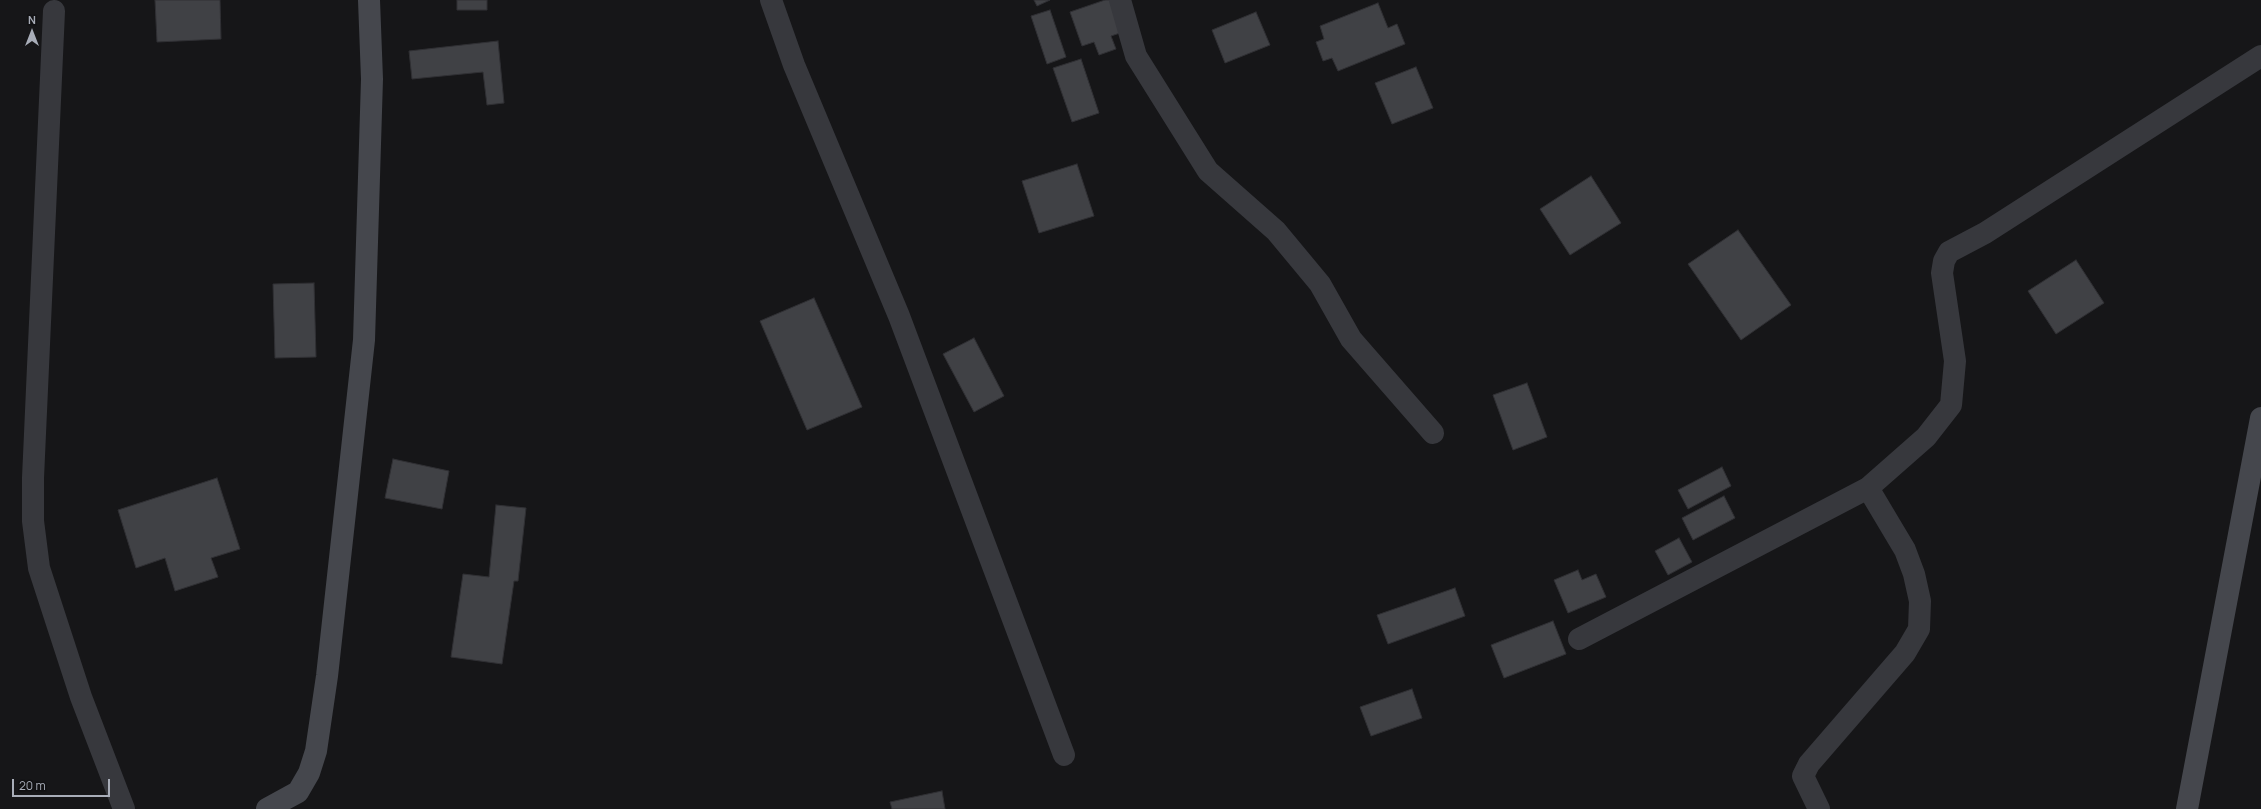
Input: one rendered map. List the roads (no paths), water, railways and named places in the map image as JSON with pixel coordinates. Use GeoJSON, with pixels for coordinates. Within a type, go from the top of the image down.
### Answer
{"type":"FeatureCollection","features":[{"type":"Feature","properties":{"kind":"street"},"geometry":{"type":"LineString","coordinates":[[267,809],[298,792],[309,773],[316,751],[327,676],[364,340],[372,79],[369,0]]}},
{"type":"Feature","properties":{"kind":"street"},"geometry":{"type":"LineString","coordinates":[[771,0],[794,65],[899,316],[1064,755]]}},
{"type":"Feature","properties":{"kind":"street"},"geometry":{"type":"LineString","coordinates":[[1120,0],[1136,56],[1208,171],[1276,231],[1320,284],[1351,339],[1432,433]]}},
{"type":"Feature","properties":{"kind":"street"},"geometry":{"type":"LineString","coordinates":[[54,11],[33,478],[33,520],[39,568],[81,697],[124,809]]}},
{"type":"Feature","properties":{"kind":"street"},"geometry":{"type":"LineString","coordinates":[[1579,639],[1868,488],[1926,436],[1951,405],[1955,361],[1942,273],[1944,262],[1949,252],[1985,233],[2261,56]]}},
{"type":"Feature","properties":{"kind":"street"},"geometry":{"type":"LineString","coordinates":[[2187,809],[2261,418]]}},
{"type":"Feature","properties":{"kind":"street"},"geometry":{"type":"LineString","coordinates":[[1819,809],[1804,776],[1809,764],[1906,653],[1919,629],[1920,601],[1914,574],[1905,550],[1868,488]]}}]}
